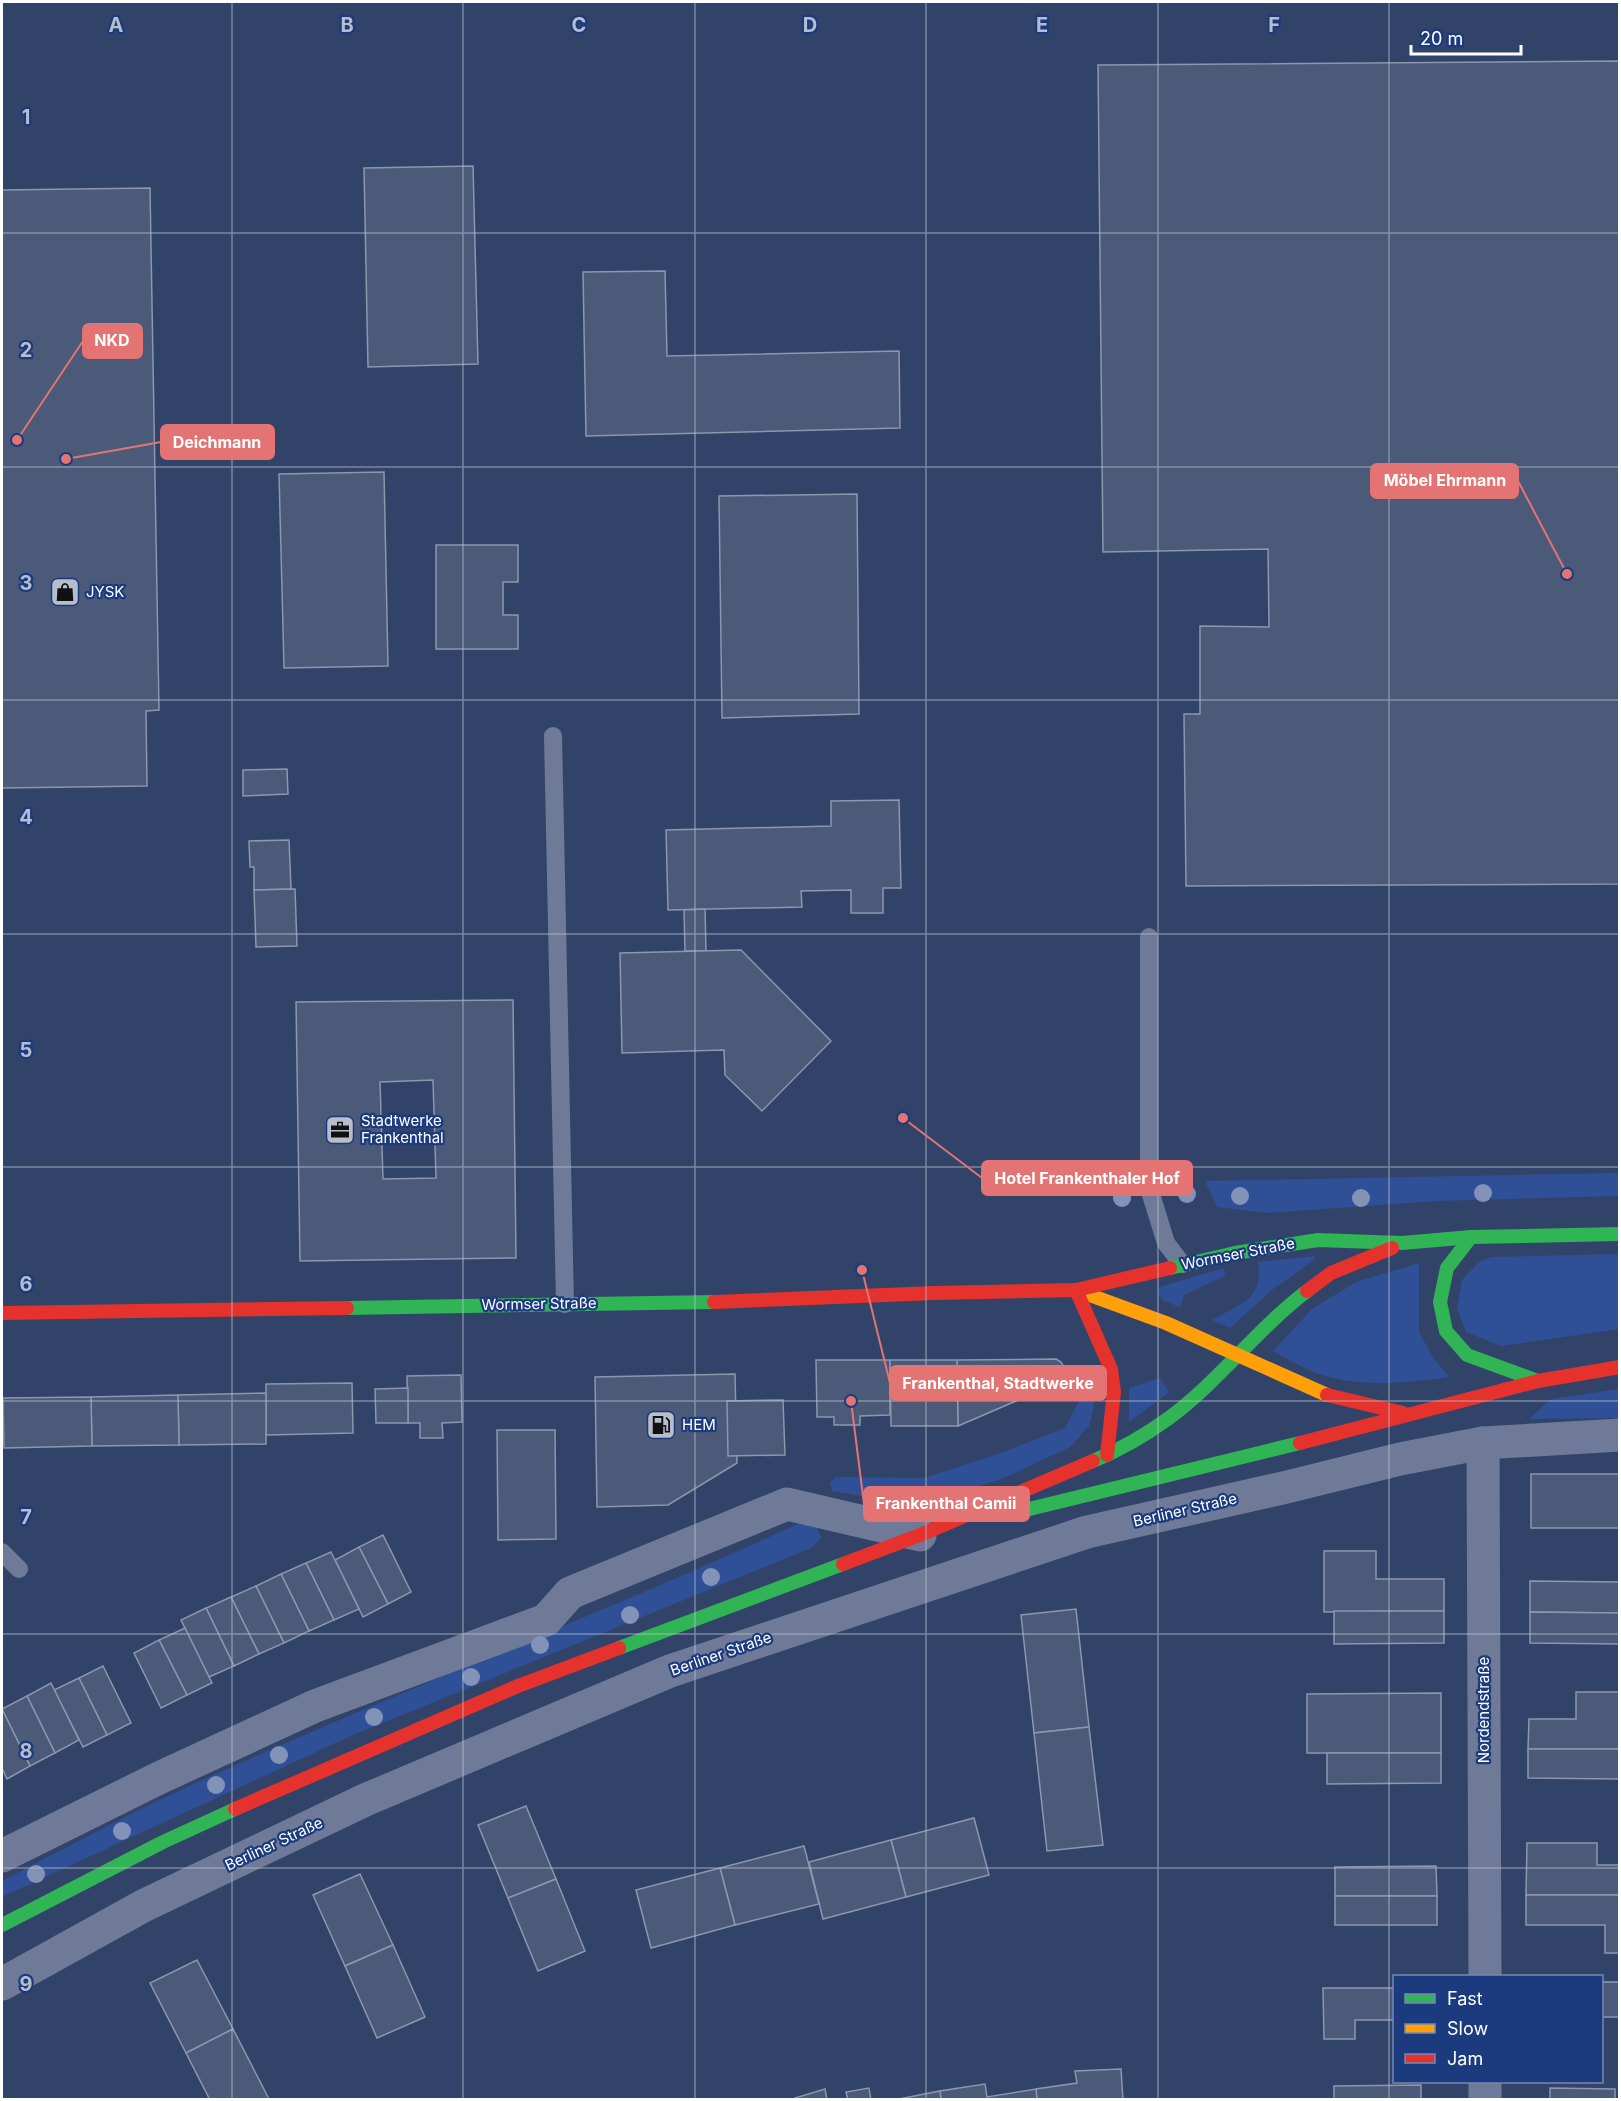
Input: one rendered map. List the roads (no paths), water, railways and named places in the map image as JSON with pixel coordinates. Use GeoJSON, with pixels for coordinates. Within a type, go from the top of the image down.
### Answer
{"type":"FeatureCollection","features":[{"type":"Feature","properties":{"kind":"main road","name":"Wormser Straße"},"geometry":{"type":"LineString","coordinates":[[2,1312],[762,1301],[934,1293],[1076,1290],[1235,1253],[1318,1240],[1402,1243],[1471,1237],[1620,1234]]}},
{"type":"Feature","properties":{"kind":"main road"},"geometry":{"type":"LineString","coordinates":[[1471,1237],[1447,1268],[1440,1302],[1446,1331],[1467,1355],[1538,1381]]}},
{"type":"Feature","properties":{"kind":"main road","name":"Wormser Straße"},"geometry":{"type":"LineString","coordinates":[[1107,1455],[1168,1419],[1285,1308],[1331,1273],[1402,1243]]}},
{"type":"Feature","properties":{"kind":"main road","name":"Wormser Straße"},"geometry":{"type":"LineString","coordinates":[[1076,1290],[1166,1323],[1238,1355]]}},
{"type":"Feature","properties":{"kind":"main road"},"geometry":{"type":"LineString","coordinates":[[2,1925],[174,1837],[293,1782],[464,1709],[529,1682],[920,1535],[1107,1455],[1114,1392],[1111,1370],[1076,1290]]}},
{"type":"Feature","properties":{"kind":"main road"},"geometry":{"type":"LineString","coordinates":[[1238,1355],[1323,1394],[1407,1414]]}},
{"type":"Feature","properties":{"kind":"main road"},"geometry":{"type":"LineString","coordinates":[[920,1535],[1250,1456],[1538,1381],[1620,1367]]}},
{"type":"Feature","properties":{"kind":"street"},"geometry":{"type":"LineString","coordinates":[[1483,1443],[1620,1435]]}},
{"type":"Feature","properties":{"kind":"street","name":"Nordendstraße"},"geometry":{"type":"LineString","coordinates":[[1483,1443],[1485,1975]]}},
{"type":"Feature","properties":{"kind":"street","name":"Berliner Straße"},"geometry":{"type":"LineString","coordinates":[[2,1984],[143,1906],[365,1800],[670,1671],[1087,1532],[1400,1459],[1483,1443]]}},
{"type":"Feature","properties":{"kind":"street"},"geometry":{"type":"LineString","coordinates":[[2,1856],[159,1778],[315,1706],[546,1620],[570,1593],[788,1504],[920,1535]]}},
{"type":"Feature","properties":{"kind":"street"},"geometry":{"type":"LineString","coordinates":[[1485,2083],[1485,2100]]}},
{"type":"Feature","properties":{"kind":"lane"},"geometry":{"type":"LineString","coordinates":[[553,736],[565,1304]]}},
{"type":"Feature","properties":{"kind":"lane"},"geometry":{"type":"LineString","coordinates":[[1149,937],[1149,1188],[1166,1243],[1182,1264]]}},
{"type":"Feature","properties":{"kind":"lane"},"geometry":{"type":"LineString","coordinates":[[2,1552],[19,1569]]}},
{"type":"Feature","properties":{"kind":"place","name":"NKD"},"geometry":{"type":"Point","coordinates":[17,440]}},
{"type":"Feature","properties":{"kind":"place","name":"Deichmann"},"geometry":{"type":"Point","coordinates":[66,459]}},
{"type":"Feature","properties":{"kind":"place","name":"Möbel Ehrmann"},"geometry":{"type":"Point","coordinates":[1567,574]}},
{"type":"Feature","properties":{"kind":"place","name":"JYSK"},"geometry":{"type":"Point","coordinates":[65,592]}},
{"type":"Feature","properties":{"kind":"place","name":"Hotel Frankenthaler Hof"},"geometry":{"type":"Point","coordinates":[903,1118]}},
{"type":"Feature","properties":{"kind":"place","name":"Stadtwerke Frankenthal"},"geometry":{"type":"Point","coordinates":[340,1130]}},
{"type":"Feature","properties":{"kind":"place","name":"Frankenthal, Stadtwerke"},"geometry":{"type":"Point","coordinates":[862,1270]}},
{"type":"Feature","properties":{"kind":"place","name":"Frankenthal Camii"},"geometry":{"type":"Point","coordinates":[851,1401]}},
{"type":"Feature","properties":{"kind":"place","name":"HEM"},"geometry":{"type":"Point","coordinates":[661,1425]}}]}
